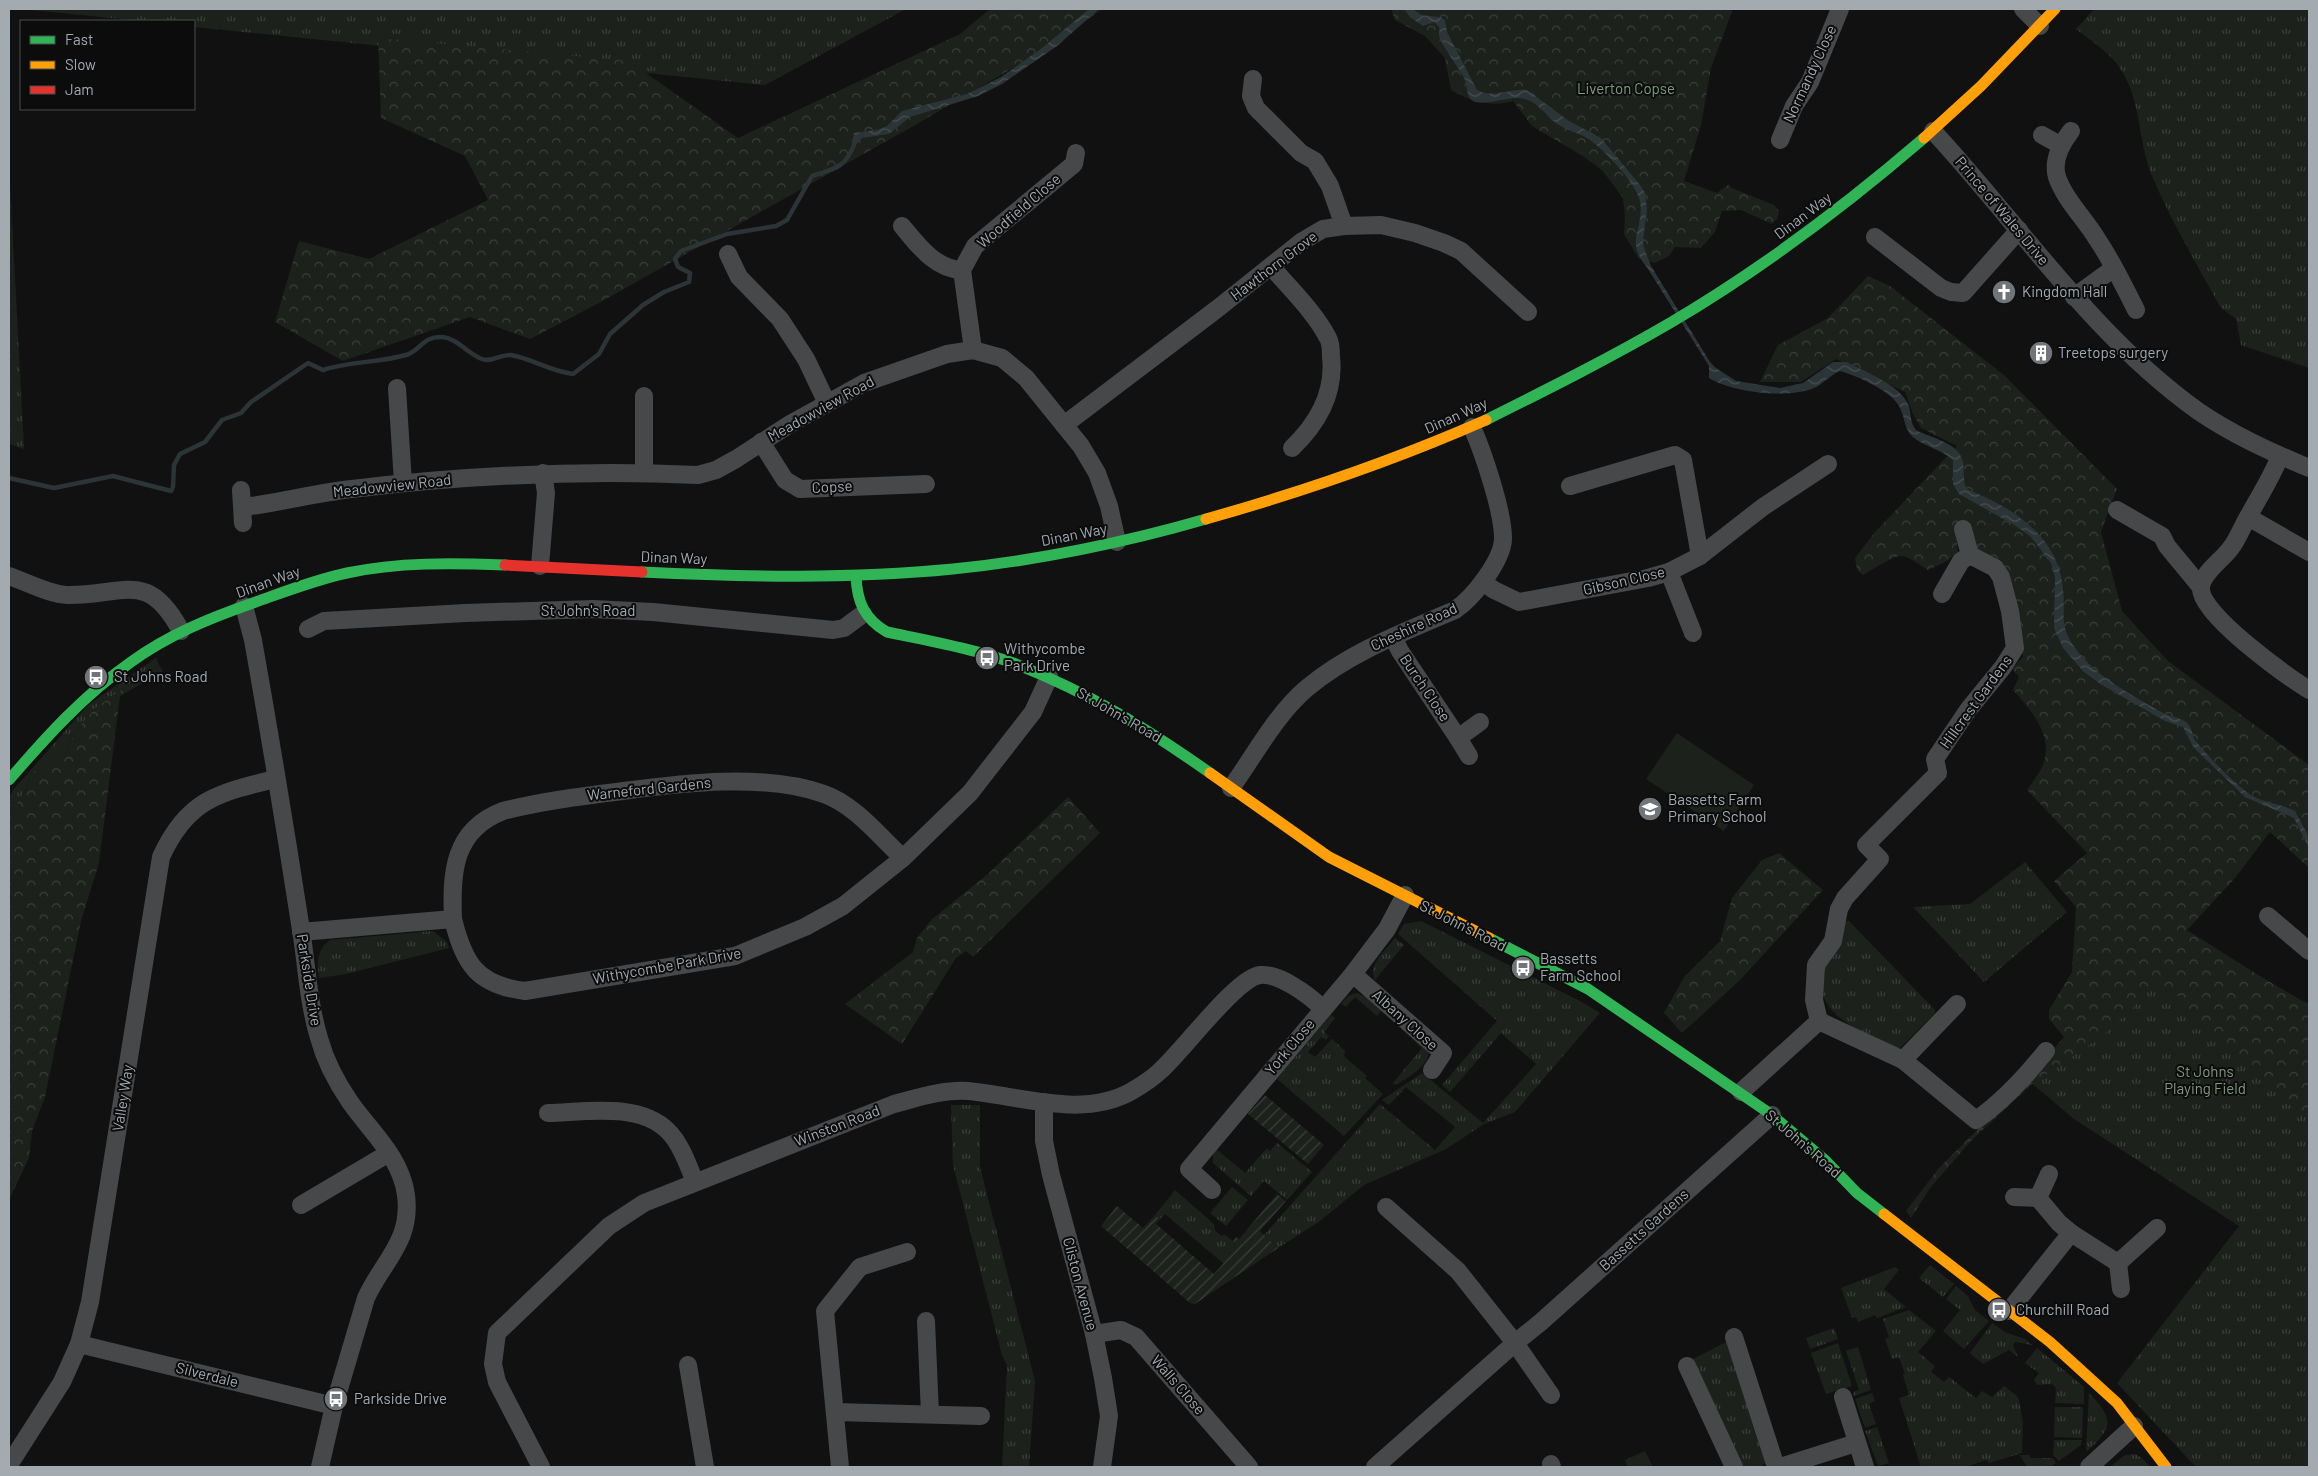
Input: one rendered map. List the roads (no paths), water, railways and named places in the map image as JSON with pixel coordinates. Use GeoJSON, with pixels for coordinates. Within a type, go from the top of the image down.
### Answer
{"type":"FeatureCollection","features":[{"type":"Feature","properties":{"kind":"street","name":"Normandy Close"},"geometry":{"type":"LineString","coordinates":[[1780,140],[1794,106],[1810,82],[1840,9]]}},
{"type":"Feature","properties":{"kind":"street"},"geometry":{"type":"LineString","coordinates":[[2023,9],[2040,26]]}},
{"type":"Feature","properties":{"kind":"street","name":"Dinan Way"},"geometry":{"type":"LineString","coordinates":[[9,780],[80,702],[114,675],[181,632],[244,606],[311,582],[370,568],[423,564],[540,566],[693,574],[856,576],[951,570],[1009,562],[1116,542],[1234,513],[1365,471],[1472,426],[1586,371],[1649,336],[1724,290],[1810,230],[1933,131],[2024,45],[2056,9]]}},
{"type":"Feature","properties":{"kind":"street"},"geometry":{"type":"LineString","coordinates":[[1253,79],[1250,96],[1256,108],[1301,153],[1315,161],[1330,186],[1344,226]]}},
{"type":"Feature","properties":{"kind":"street","name":"Prince of Wales Drive"},"geometry":{"type":"LineString","coordinates":[[1933,131],[1966,167],[2074,297],[2145,368],[2197,410],[2240,437],[2309,468]]}},
{"type":"Feature","properties":{"kind":"street"},"geometry":{"type":"LineString","coordinates":[[2071,131],[2060,145],[2056,161],[2057,176],[2114,268],[2136,310]]}},
{"type":"Feature","properties":{"kind":"street"},"geometry":{"type":"LineString","coordinates":[[2042,135],[2060,145]]}},
{"type":"Feature","properties":{"kind":"street","name":"Woodfield Close"},"geometry":{"type":"LineString","coordinates":[[962,270],[975,246],[1074,164],[1076,153]]}},
{"type":"Feature","properties":{"kind":"street","name":"Hawthorn Grove"},"geometry":{"type":"LineString","coordinates":[[1064,425],[1301,242],[1323,229],[1344,226],[1381,225],[1415,233],[1444,243],[1461,251],[1528,312]]}},
{"type":"Feature","properties":{"kind":"street"},"geometry":{"type":"LineString","coordinates":[[902,226],[926,255],[954,270],[962,270],[973,350]]}},
{"type":"Feature","properties":{"kind":"street"},"geometry":{"type":"LineString","coordinates":[[1875,237],[1941,288],[1951,292],[1963,293],[2019,230]]}},
{"type":"Feature","properties":{"kind":"street"},"geometry":{"type":"LineString","coordinates":[[728,254],[739,277],[780,319],[806,359],[827,403]]}},
{"type":"Feature","properties":{"kind":"street"},"geometry":{"type":"LineString","coordinates":[[1271,266],[1319,322],[1330,340],[1332,377],[1327,394],[1309,431],[1292,448]]}},
{"type":"Feature","properties":{"kind":"street"},"geometry":{"type":"LineString","coordinates":[[2074,297],[2114,268]]}},
{"type":"Feature","properties":{"kind":"street","name":"Meadowview Road"},"geometry":{"type":"LineString","coordinates":[[242,507],[351,489],[543,473],[698,475],[716,470],[827,403],[864,383],[947,354],[973,350],[1002,358],[1020,373],[1081,446],[1097,473],[1109,506],[1116,542]]}},
{"type":"Feature","properties":{"kind":"street"},"geometry":{"type":"LineString","coordinates":[[397,388],[403,484]]}},
{"type":"Feature","properties":{"kind":"street"},"geometry":{"type":"LineString","coordinates":[[644,396],[653,414],[644,473]]}},
{"type":"Feature","properties":{"kind":"street","name":"Cheshire Road"},"geometry":{"type":"LineString","coordinates":[[1232,788],[1277,722],[1306,688],[1357,654],[1455,610],[1468,601],[1483,582],[1492,568],[1503,539],[1491,481],[1480,444],[1472,426]]}},
{"type":"Feature","properties":{"kind":"street","name":"Copse"},"geometry":{"type":"LineString","coordinates":[[761,442],[784,480],[800,489],[926,484]]}},
{"type":"Feature","properties":{"kind":"street"},"geometry":{"type":"LineString","coordinates":[[1570,486],[1675,455],[1683,460],[1700,556]]}},
{"type":"Feature","properties":{"kind":"street"},"geometry":{"type":"LineString","coordinates":[[2200,586],[2232,547],[2271,479],[2280,456]]}},
{"type":"Feature","properties":{"kind":"street","name":"Gibson Close"},"geometry":{"type":"LineString","coordinates":[[1483,582],[1494,590],[1519,602],[1648,578],[1669,572],[1700,556],[1762,507],[1828,464]]}},
{"type":"Feature","properties":{"kind":"street"},"geometry":{"type":"LineString","coordinates":[[540,566],[546,493],[543,473]]}},
{"type":"Feature","properties":{"kind":"street"},"geometry":{"type":"LineString","coordinates":[[2117,510],[2162,536],[2166,546],[2200,586],[2203,599],[2242,641],[2272,665],[2309,690]]}},
{"type":"Feature","properties":{"kind":"street"},"geometry":{"type":"LineString","coordinates":[[2248,518],[2309,552]]}},
{"type":"Feature","properties":{"kind":"street"},"geometry":{"type":"LineString","coordinates":[[1942,594],[1961,561],[1970,554],[1963,528]]}},
{"type":"Feature","properties":{"kind":"street","name":"Hillcrest Gardens"},"geometry":{"type":"LineString","coordinates":[[1819,1021],[1814,1000],[1816,965],[1832,940],[1839,909],[1845,898],[1880,860],[1866,845],[1938,773],[1934,759],[2015,648],[2010,611],[2001,577],[1995,568],[1970,554]]}},
{"type":"Feature","properties":{"kind":"street"},"geometry":{"type":"LineString","coordinates":[[1669,572],[1694,632]]}},
{"type":"Feature","properties":{"kind":"street"},"geometry":{"type":"LineString","coordinates":[[9,576],[64,595],[136,589],[152,594],[167,607],[181,632]]}},
{"type":"Feature","properties":{"kind":"street"},"geometry":{"type":"LineString","coordinates":[[856,576],[856,588],[863,614]]}},
{"type":"Feature","properties":{"kind":"street","name":"Parkside Drive"},"geometry":{"type":"LineString","coordinates":[[244,606],[253,640],[282,812],[301,932],[306,983],[319,1039],[330,1067],[350,1102],[397,1166],[406,1195],[404,1225],[399,1245],[371,1286],[366,1298],[334,1406],[320,1467]]}},
{"type":"Feature","properties":{"kind":"street","name":"St John's Road"},"geometry":{"type":"LineString","coordinates":[[308,629],[324,622],[351,620],[465,613],[593,609],[653,612],[833,630],[844,628],[863,614],[874,627],[887,632],[969,650],[1049,677],[1138,723],[1329,858],[1588,989],[1741,1092],[1772,1115],[1826,1161],[1857,1193],[2050,1342],[2117,1403],[2166,1467]]}},
{"type":"Feature","properties":{"kind":"street","name":"Burch Close"},"geometry":{"type":"LineString","coordinates":[[1393,637],[1400,651],[1469,756]]}},
{"type":"Feature","properties":{"kind":"street","name":"Withycombe Park Drive"},"geometry":{"type":"LineString","coordinates":[[453,919],[459,944],[470,966],[488,982],[506,989],[525,991],[742,953],[805,927],[843,906],[903,858],[948,816],[990,769],[1033,712],[1049,677]]}},
{"type":"Feature","properties":{"kind":"street","name":"Burch Close"},"geometry":{"type":"LineString","coordinates":[[1458,738],[1480,722]]}},
{"type":"Feature","properties":{"kind":"street","name":"Valley Way"},"geometry":{"type":"LineString","coordinates":[[9,1465],[62,1382],[79,1344],[90,1302],[161,857],[172,833],[189,813],[211,799],[237,788],[275,779]]}},
{"type":"Feature","properties":{"kind":"street","name":"Warneford Gardens"},"geometry":{"type":"LineString","coordinates":[[453,919],[453,871],[458,853],[468,834],[489,816],[502,811],[587,795],[659,786],[728,781],[792,786],[824,794],[853,810],[903,858]]}},
{"type":"Feature","properties":{"kind":"street","name":"York Close"},"geometry":{"type":"LineString","coordinates":[[1212,1190],[1189,1169],[1322,1008],[1353,974],[1387,929],[1404,895]]}},
{"type":"Feature","properties":{"kind":"street"},"geometry":{"type":"LineString","coordinates":[[2268,916],[2309,951]]}},
{"type":"Feature","properties":{"kind":"street"},"geometry":{"type":"LineString","coordinates":[[301,932],[453,919]]}},
{"type":"Feature","properties":{"kind":"street","name":"Albany Close"},"geometry":{"type":"LineString","coordinates":[[1353,974],[1443,1053],[1432,1070]]}},
{"type":"Feature","properties":{"kind":"street","name":"Winston Road"},"geometry":{"type":"LineString","coordinates":[[541,1467],[497,1382],[493,1364],[497,1333],[620,1218],[644,1203],[894,1104],[926,1096],[967,1091],[1044,1102],[1084,1104],[1113,1100],[1132,1091],[1161,1071],[1227,998],[1250,978],[1259,975],[1276,978],[1311,997],[1322,1008]]}},
{"type":"Feature","properties":{"kind":"street"},"geometry":{"type":"LineString","coordinates":[[1903,1060],[1957,1004]]}},
{"type":"Feature","properties":{"kind":"street"},"geometry":{"type":"LineString","coordinates":[[1741,1092],[1819,1021],[1903,1060],[1976,1120],[1986,1113],[2030,1070],[2046,1050]]}},
{"type":"Feature","properties":{"kind":"street","name":"Cliston Avenue"},"geometry":{"type":"LineString","coordinates":[[1044,1102],[1044,1141],[1051,1175],[1094,1334],[1109,1416],[1102,1467]]}},
{"type":"Feature","properties":{"kind":"street"},"geometry":{"type":"LineString","coordinates":[[548,1113],[615,1111],[653,1120],[668,1131],[678,1144],[695,1182]]}},
{"type":"Feature","properties":{"kind":"street","name":"Bassetts Gardens"},"geometry":{"type":"LineString","coordinates":[[1375,1467],[1555,1310],[1772,1115]]}},
{"type":"Feature","properties":{"kind":"street"},"geometry":{"type":"LineString","coordinates":[[301,1205],[389,1153]]}},
{"type":"Feature","properties":{"kind":"street"},"geometry":{"type":"LineString","coordinates":[[2038,1198],[2049,1174]]}},
{"type":"Feature","properties":{"kind":"street"},"geometry":{"type":"LineString","coordinates":[[2014,1197],[2038,1198],[2059,1223],[2071,1233],[2118,1263]]}},
{"type":"Feature","properties":{"kind":"street"},"geometry":{"type":"LineString","coordinates":[[1386,1206],[1458,1271],[1515,1343],[1552,1395]]}},
{"type":"Feature","properties":{"kind":"street"},"geometry":{"type":"LineString","coordinates":[[2118,1263],[2157,1228]]}},
{"type":"Feature","properties":{"kind":"street"},"geometry":{"type":"LineString","coordinates":[[2009,1311],[2071,1233]]}},
{"type":"Feature","properties":{"kind":"street"},"geometry":{"type":"LineString","coordinates":[[840,1467],[825,1311],[860,1267],[907,1252]]}},
{"type":"Feature","properties":{"kind":"street"},"geometry":{"type":"LineString","coordinates":[[2118,1263],[2121,1289]]}},
{"type":"Feature","properties":{"kind":"street"},"geometry":{"type":"LineString","coordinates":[[926,1321],[930,1414]]}},
{"type":"Feature","properties":{"kind":"street","name":"Walls Close"},"geometry":{"type":"LineString","coordinates":[[1094,1334],[1121,1330],[1136,1338],[1249,1467]]}},
{"type":"Feature","properties":{"kind":"street"},"geometry":{"type":"LineString","coordinates":[[1734,1336],[1778,1467],[1856,1443]]}},
{"type":"Feature","properties":{"kind":"street","name":"Silverdale"},"geometry":{"type":"LineString","coordinates":[[79,1344],[334,1406]]}},
{"type":"Feature","properties":{"kind":"street"},"geometry":{"type":"LineString","coordinates":[[688,1365],[705,1467]]}},
{"type":"Feature","properties":{"kind":"street"},"geometry":{"type":"LineString","coordinates":[[1687,1366],[1734,1467]]}},
{"type":"Feature","properties":{"kind":"street"},"geometry":{"type":"LineString","coordinates":[[1842,1397],[1865,1467]]}},
{"type":"Feature","properties":{"kind":"street"},"geometry":{"type":"LineString","coordinates":[[834,1412],[981,1416]]}},
{"type":"Feature","properties":{"kind":"street"},"geometry":{"type":"LineString","coordinates":[[2089,1467],[2134,1426]]}},
{"type":"Feature","properties":{"kind":"water"},"geometry":{"type":"Polygon","coordinates":[[[1089,9],[1099,9],[1057,46],[1002,84],[978,96],[910,117],[889,134],[862,138],[853,148],[854,133],[877,130],[887,126],[902,111],[967,94],[1001,77],[1042,48],[1089,9]]]}},
{"type":"Feature","properties":{"kind":"water"},"geometry":{"type":"Polygon","coordinates":[[[1404,9],[1413,9],[1421,15],[1439,17],[1445,20],[1447,32],[1477,90],[1489,94],[1527,90],[1569,121],[1601,138],[1645,193],[1647,209],[1643,241],[1651,266],[1710,362],[1716,368],[1736,381],[1780,388],[1803,383],[1833,362],[1847,362],[1898,391],[1908,404],[1912,424],[1916,430],[1950,445],[1960,455],[1964,465],[1967,489],[2017,515],[2043,539],[2053,554],[2060,571],[2066,632],[2083,658],[2093,668],[2127,692],[2163,713],[2185,721],[2190,727],[2195,740],[2207,754],[2245,791],[2262,800],[2295,811],[2309,837],[2309,848],[2294,818],[2245,797],[2194,748],[2183,727],[2165,721],[2102,685],[2084,672],[2063,648],[2054,628],[2055,577],[2051,563],[2031,537],[2016,526],[1959,494],[1953,484],[1953,460],[1910,434],[1899,406],[1888,394],[1864,380],[1840,371],[1818,386],[1794,393],[1779,394],[1733,388],[1709,378],[1709,366],[1637,250],[1636,235],[1640,220],[1640,201],[1638,194],[1627,177],[1590,140],[1559,125],[1531,101],[1519,98],[1483,102],[1473,101],[1469,97],[1463,76],[1440,38],[1439,27],[1434,22],[1423,26],[1410,17],[1404,9]]]}},
{"type":"Feature","properties":{"kind":"waterway"},"geometry":{"type":"LineString","coordinates":[[9,478],[54,488],[113,476],[171,491],[173,487],[174,465],[180,454],[205,442],[222,420],[241,413],[251,402],[308,363],[323,370],[343,365],[396,358],[411,353],[426,341],[436,337],[453,340],[482,359],[489,360],[511,355],[573,374],[599,354],[610,334],[643,305],[664,292],[689,282],[690,273],[678,267],[675,259],[681,251],[727,234],[776,226],[787,220],[812,176],[838,166],[846,159],[854,145]]}},
{"type":"Feature","properties":{"kind":"place","name":"Kingdom Hall"},"geometry":{"type":"Point","coordinates":[2004,292]}},
{"type":"Feature","properties":{"kind":"place","name":"Treetops surgery"},"geometry":{"type":"Point","coordinates":[2041,353]}},
{"type":"Feature","properties":{"kind":"place","name":"Withycombe Park Drive"},"geometry":{"type":"Point","coordinates":[987,658]}},
{"type":"Feature","properties":{"kind":"place","name":"St Johns Road"},"geometry":{"type":"Point","coordinates":[96,677]}},
{"type":"Feature","properties":{"kind":"place","name":"Bassetts Farm Primary School"},"geometry":{"type":"Point","coordinates":[1650,809]}},
{"type":"Feature","properties":{"kind":"place","name":"Bassetts Farm School"},"geometry":{"type":"Point","coordinates":[1523,968]}},
{"type":"Feature","properties":{"kind":"place","name":"Churchill Road"},"geometry":{"type":"Point","coordinates":[1999,1310]}},
{"type":"Feature","properties":{"kind":"place","name":"Parkside Drive"},"geometry":{"type":"Point","coordinates":[336,1399]}},
{"type":"Feature","properties":{"kind":"park label","name":"Liverton Copse"},"geometry":{"type":"Point","coordinates":[1626,89]}},
{"type":"Feature","properties":{"kind":"park label","name":"St Johns Playing Field"},"geometry":{"type":"Point","coordinates":[2205,1080]}}]}
